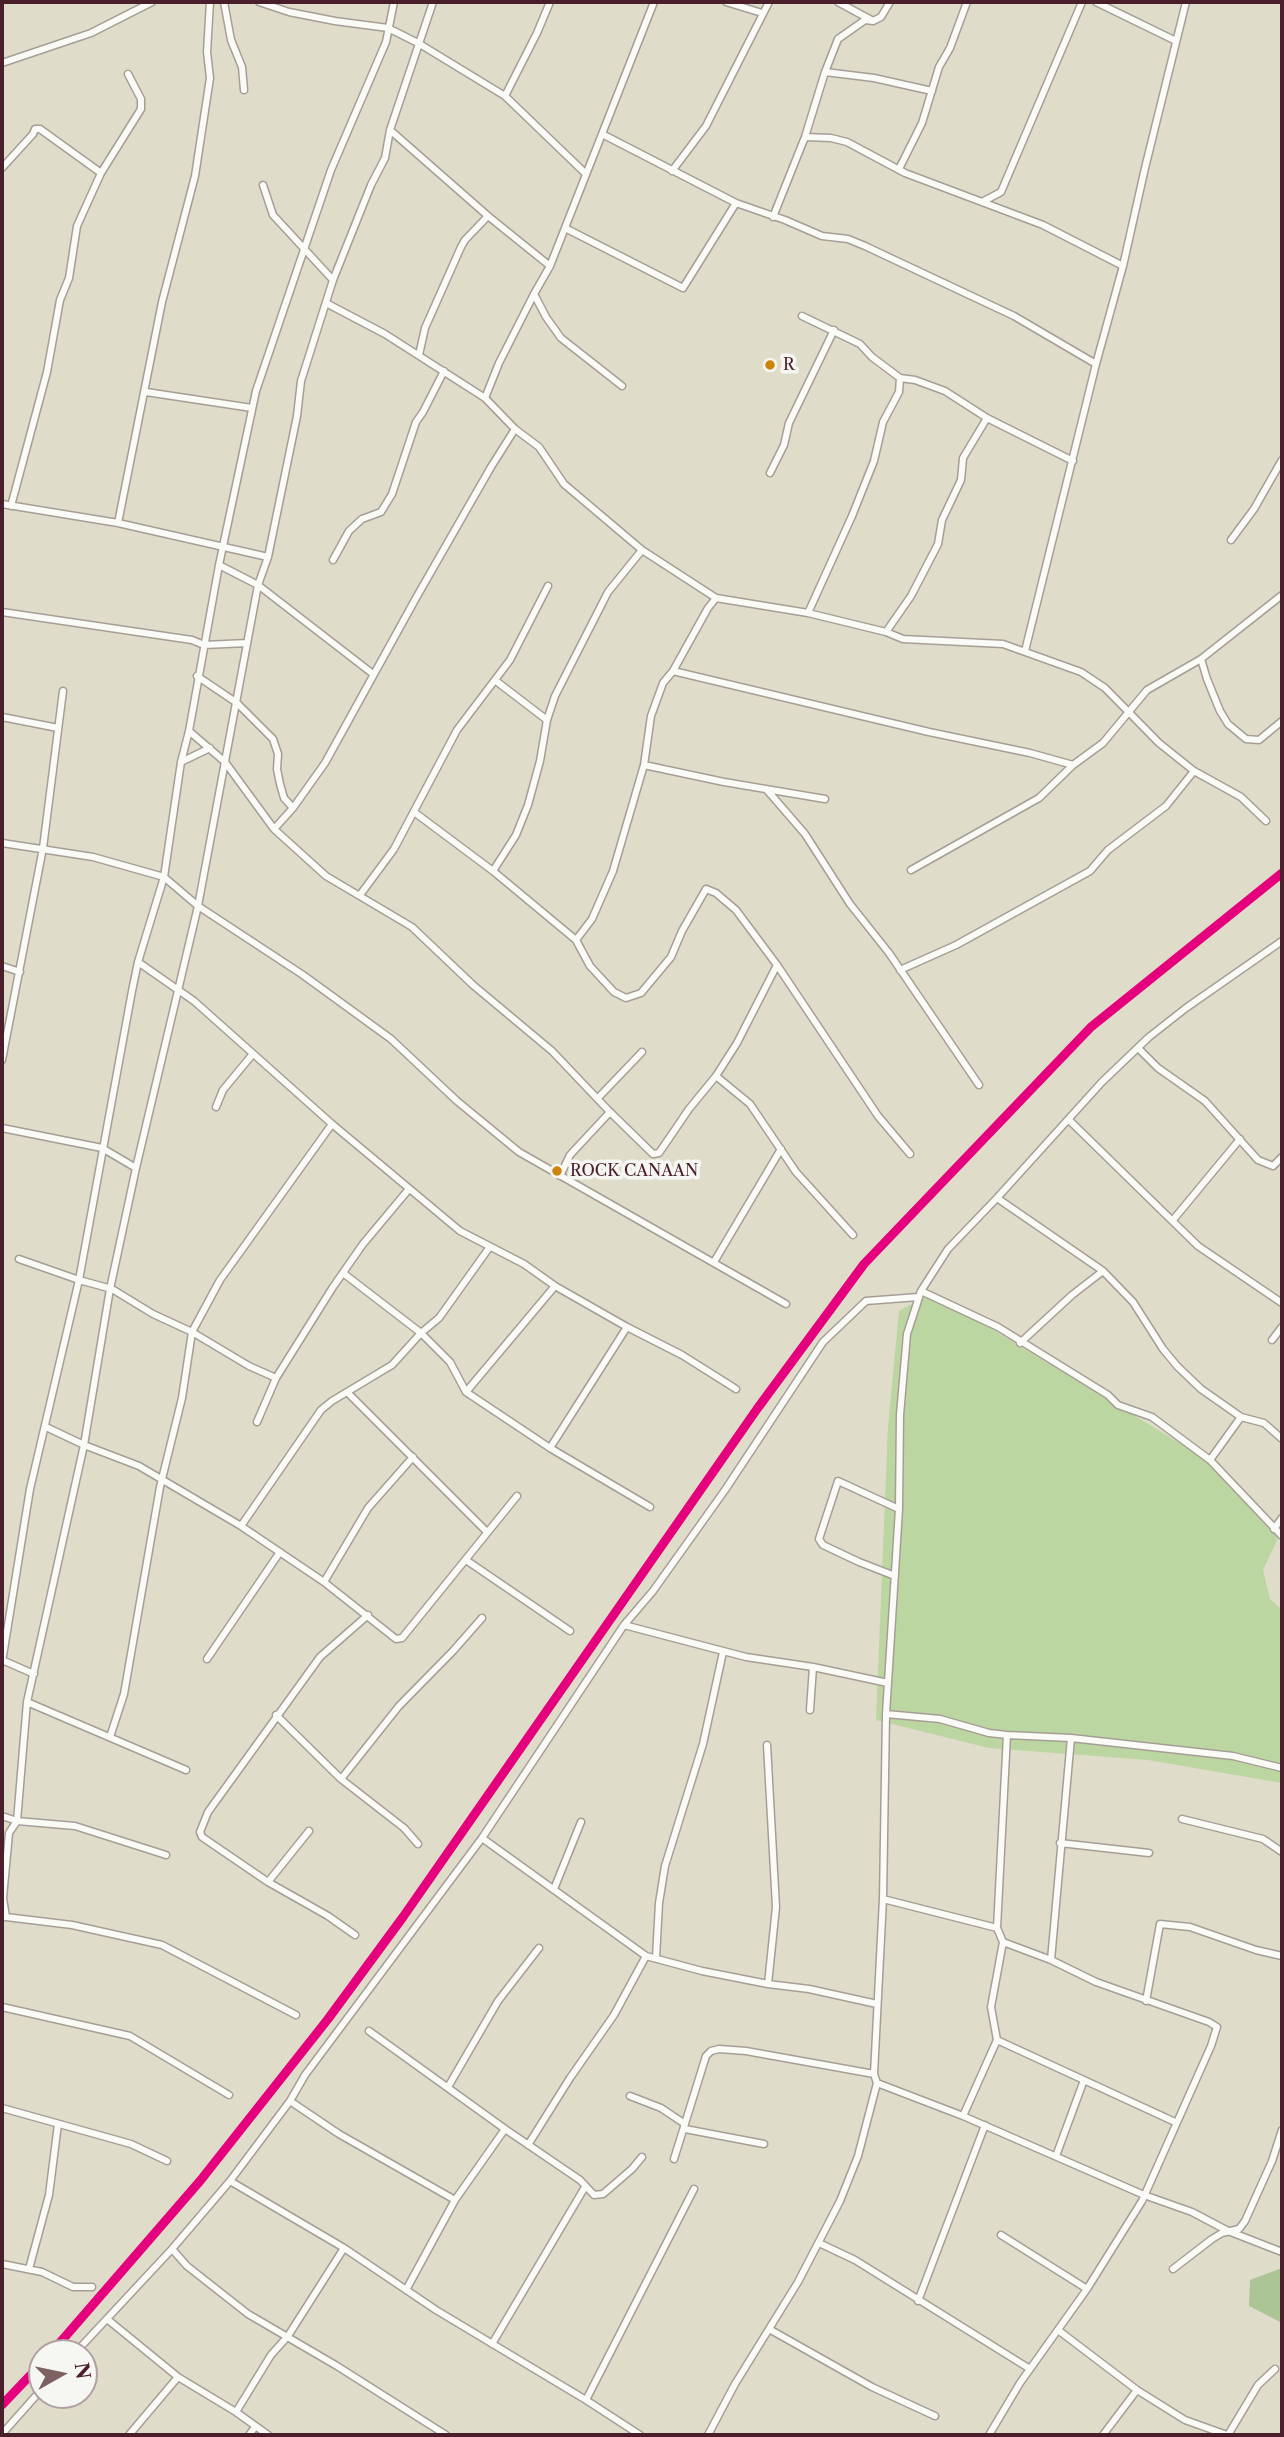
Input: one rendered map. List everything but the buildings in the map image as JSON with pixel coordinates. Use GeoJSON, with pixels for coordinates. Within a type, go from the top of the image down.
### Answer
{"type":"FeatureCollection","features":[{"type":"Feature","properties":{"kind":"street"},"geometry":{"type":"LineString","coordinates":[[3,61],[91,33],[152,2]]}},
{"type":"Feature","properties":{"kind":"street"},"geometry":{"type":"LineString","coordinates":[[118,523],[162,302],[195,176],[209,78],[207,52],[210,2]]}},
{"type":"Feature","properties":{"kind":"street"},"geometry":{"type":"LineString","coordinates":[[223,2],[230,40],[242,67],[244,90]]}},
{"type":"Feature","properties":{"kind":"street"},"geometry":{"type":"LineString","coordinates":[[258,2],[289,12],[388,28],[418,43],[505,96],[585,173]]}},
{"type":"Feature","properties":{"kind":"street"},"geometry":{"type":"LineString","coordinates":[[34,1674],[2,1661],[30,1489],[79,1280],[138,962],[164,877],[197,676],[252,408],[331,170],[382,52],[394,2]]}},
{"type":"Feature","properties":{"kind":"street"},"geometry":{"type":"LineString","coordinates":[[296,2015],[162,1945],[72,1925],[4,1917],[2,1897],[9,1833],[17,1821],[27,1702],[84,1445],[110,1289],[198,906],[258,585],[268,557],[303,374],[332,280],[384,158],[390,130],[433,2]]}},
{"type":"Feature","properties":{"kind":"street"},"geometry":{"type":"LineString","coordinates":[[505,96],[550,2]]}},
{"type":"Feature","properties":{"kind":"street"},"geometry":{"type":"LineString","coordinates":[[485,398],[499,363],[550,266],[654,2]]}},
{"type":"Feature","properties":{"kind":"street"},"geometry":{"type":"LineString","coordinates":[[726,2],[762,13]]}},
{"type":"Feature","properties":{"kind":"street"},"geometry":{"type":"LineString","coordinates":[[672,171],[710,118],[769,2]]}},
{"type":"Feature","properties":{"kind":"street"},"geometry":{"type":"LineString","coordinates":[[838,2],[873,21]]}},
{"type":"Feature","properties":{"kind":"street"},"geometry":{"type":"LineString","coordinates":[[773,217],[805,137],[838,39],[865,20],[873,21],[881,17],[890,2]]}},
{"type":"Feature","properties":{"kind":"street"},"geometry":{"type":"LineString","coordinates":[[899,169],[922,123],[939,67],[950,48],[967,2]]}},
{"type":"Feature","properties":{"kind":"street"},"geometry":{"type":"LineString","coordinates":[[982,202],[1001,192],[1082,2]]}},
{"type":"Feature","properties":{"kind":"street"},"geometry":{"type":"LineString","coordinates":[[1096,2],[1176,41]]}},
{"type":"Feature","properties":{"kind":"street"},"geometry":{"type":"LineString","coordinates":[[1025,651],[1096,364],[1124,266],[1186,2]]}},
{"type":"Feature","properties":{"kind":"street"},"geometry":{"type":"LineString","coordinates":[[825,72],[874,78],[932,91]]}},
{"type":"Feature","properties":{"kind":"street"},"geometry":{"type":"LineString","coordinates":[[11,506],[47,372],[60,300],[69,278],[77,226],[100,173],[141,109],[141,99],[128,74]]}},
{"type":"Feature","properties":{"kind":"street"},"geometry":{"type":"LineString","coordinates":[[2,168],[35,129],[100,173]]}},
{"type":"Feature","properties":{"kind":"street"},"geometry":{"type":"LineString","coordinates":[[390,130],[550,266]]}},
{"type":"Feature","properties":{"kind":"street"},"geometry":{"type":"LineString","coordinates":[[603,134],[736,203],[822,236],[848,239],[865,246],[1014,316],[1096,364]]}},
{"type":"Feature","properties":{"kind":"street"},"geometry":{"type":"LineString","coordinates":[[805,137],[840,139],[899,169],[1055,230],[1124,266]]}},
{"type":"Feature","properties":{"kind":"street"},"geometry":{"type":"LineString","coordinates":[[263,185],[273,215],[332,280]]}},
{"type":"Feature","properties":{"kind":"street"},"geometry":{"type":"LineString","coordinates":[[565,228],[683,288],[736,203]]}},
{"type":"Feature","properties":{"kind":"street"},"geometry":{"type":"LineString","coordinates":[[419,355],[425,328],[461,247],[488,216]]}},
{"type":"Feature","properties":{"kind":"street"},"geometry":{"type":"LineString","coordinates":[[534,294],[561,338],[622,386]]}},
{"type":"Feature","properties":{"kind":"street"},"geometry":{"type":"LineString","coordinates":[[326,303],[385,334],[485,398],[515,429],[539,447],[564,484],[642,550],[716,598],[808,613],[886,632],[903,639],[1003,644],[1081,672],[1105,688],[1169,752],[1195,771],[1241,797],[1266,821]]}},
{"type":"Feature","properties":{"kind":"street"},"geometry":{"type":"LineString","coordinates":[[802,316],[860,344],[872,357],[900,378],[915,380],[945,391],[987,418],[1073,461]]}},
{"type":"Feature","properties":{"kind":"street"},"geometry":{"type":"LineString","coordinates":[[770,473],[783,445],[789,423],[834,330]]}},
{"type":"Feature","properties":{"kind":"street"},"geometry":{"type":"LineString","coordinates":[[333,559],[349,531],[362,519],[381,512],[392,494],[416,422],[444,371]]}},
{"type":"Feature","properties":{"kind":"street"},"geometry":{"type":"LineString","coordinates":[[808,613],[874,461],[883,422],[899,392],[900,378]]}},
{"type":"Feature","properties":{"kind":"street"},"geometry":{"type":"LineString","coordinates":[[899,392],[915,380]]}},
{"type":"Feature","properties":{"kind":"street"},"geometry":{"type":"LineString","coordinates":[[146,392],[252,408]]}},
{"type":"Feature","properties":{"kind":"street"},"geometry":{"type":"LineString","coordinates":[[886,632],[911,596],[937,544],[942,520],[961,480],[963,458],[987,418]]}},
{"type":"Feature","properties":{"kind":"street"},"geometry":{"type":"LineString","coordinates":[[274,829],[326,763],[373,674],[515,429]]}},
{"type":"Feature","properties":{"kind":"street"},"geometry":{"type":"LineString","coordinates":[[1231,540],[1254,509],[1282,460]]}},
{"type":"Feature","properties":{"kind":"street"},"geometry":{"type":"LineString","coordinates":[[2,504],[118,523],[268,557]]}},
{"type":"Feature","properties":{"kind":"street"},"geometry":{"type":"LineString","coordinates":[[493,871],[516,835],[528,806],[547,720],[567,671],[604,599],[642,550]]}},
{"type":"Feature","properties":{"kind":"street"},"geometry":{"type":"LineString","coordinates":[[219,565],[258,585],[373,674]]}},
{"type":"Feature","properties":{"kind":"street"},"geometry":{"type":"LineString","coordinates":[[360,895],[394,849],[449,742],[510,660],[548,586]]}},
{"type":"Feature","properties":{"kind":"street"},"geometry":{"type":"LineString","coordinates":[[911,870],[1039,798],[1073,765],[1103,743],[1147,690],[1201,659],[1282,595]]}},
{"type":"Feature","properties":{"kind":"street"},"geometry":{"type":"LineString","coordinates":[[576,940],[592,919],[613,872],[644,765],[651,716],[663,683],[673,671],[708,607],[716,598]]}},
{"type":"Feature","properties":{"kind":"street"},"geometry":{"type":"LineString","coordinates":[[2,612],[180,638],[204,645],[247,643]]}},
{"type":"Feature","properties":{"kind":"street"},"geometry":{"type":"LineString","coordinates":[[1201,659],[1220,710],[1228,724],[1246,739],[1259,740],[1282,721]]}},
{"type":"Feature","properties":{"kind":"street"},"geometry":{"type":"LineString","coordinates":[[673,671],[1073,765]]}},
{"type":"Feature","properties":{"kind":"street"},"geometry":{"type":"LineString","coordinates":[[197,676],[237,704],[273,739],[278,754],[277,769],[284,798],[293,808]]}},
{"type":"Feature","properties":{"kind":"street"},"geometry":{"type":"LineString","coordinates":[[496,681],[547,720]]}},
{"type":"Feature","properties":{"kind":"street"},"geometry":{"type":"LineString","coordinates":[[2,1060],[43,848],[63,691]]}},
{"type":"Feature","properties":{"kind":"street"},"geometry":{"type":"LineString","coordinates":[[2,717],[58,728]]}},
{"type":"Feature","properties":{"kind":"street"},"geometry":{"type":"LineString","coordinates":[[189,731],[225,762],[274,829],[336,884],[360,895],[412,927],[473,985],[552,1051],[653,1154],[659,1153],[716,1076],[737,1043],[777,965]]}},
{"type":"Feature","properties":{"kind":"street"},"geometry":{"type":"LineString","coordinates":[[181,762],[210,748]]}},
{"type":"Feature","properties":{"kind":"street"},"geometry":{"type":"LineString","coordinates":[[644,765],[825,799]]}},
{"type":"Feature","properties":{"kind":"street"},"geometry":{"type":"LineString","coordinates":[[901,970],[956,945],[1090,871],[1108,850],[1166,806],[1195,771]]}},
{"type":"Feature","properties":{"kind":"street"},"geometry":{"type":"LineString","coordinates":[[767,790],[805,834],[850,904],[901,970],[979,1085]]}},
{"type":"Feature","properties":{"kind":"street"},"geometry":{"type":"LineString","coordinates":[[414,812],[493,871],[576,940],[590,966],[614,992],[626,998],[641,993],[671,957],[682,931],[706,890],[716,893],[736,910],[777,965],[878,1116],[910,1154]]}},
{"type":"Feature","properties":{"kind":"street"},"geometry":{"type":"LineString","coordinates":[[2,843],[93,857],[164,877],[198,906],[273,954],[391,1039],[457,1101],[519,1152],[786,1304]]}},
{"type":"Feature","properties":{"kind":"street"},"geometry":{"type":"LineString","coordinates":[[708,2435],[727,2396],[819,2243],[853,2170],[877,2083],[874,2074],[883,1899],[886,1714],[895,1576],[900,1415],[907,1334],[919,1294],[940,1258],[1138,1048],[1167,1021],[1282,941]]}},
{"type":"Feature","properties":{"kind":"street"},"geometry":{"type":"LineString","coordinates":[[138,962],[179,989],[331,1124],[460,1231],[524,1264],[555,1286],[626,1327],[682,1355],[736,1389]]}},
{"type":"Feature","properties":{"kind":"street"},"geometry":{"type":"LineString","coordinates":[[2,966],[20,972]]}},
{"type":"Feature","properties":{"kind":"street"},"geometry":{"type":"LineString","coordinates":[[1138,1048],[1157,1068],[1205,1101],[1258,1160],[1273,1166],[1282,1157]]}},
{"type":"Feature","properties":{"kind":"street"},"geometry":{"type":"LineString","coordinates":[[598,1098],[642,1052]]}},
{"type":"Feature","properties":{"kind":"street"},"geometry":{"type":"LineString","coordinates":[[216,1107],[223,1090],[252,1055]]}},
{"type":"Feature","properties":{"kind":"street"},"geometry":{"type":"LineString","coordinates":[[716,1076],[750,1104],[796,1172],[853,1235]]}},
{"type":"Feature","properties":{"kind":"street"},"geometry":{"type":"LineString","coordinates":[[560,1175],[569,1156],[610,1112]]}},
{"type":"Feature","properties":{"kind":"street"},"geometry":{"type":"LineString","coordinates":[[1069,1120],[1198,1246],[1282,1303]]}},
{"type":"Feature","properties":{"kind":"street"},"geometry":{"type":"LineString","coordinates":[[110,1737],[124,1694],[162,1478],[179,1415],[192,1332],[220,1280],[331,1124]]}},
{"type":"Feature","properties":{"kind":"street"},"geometry":{"type":"LineString","coordinates":[[2,1128],[102,1148],[136,1168]]}},
{"type":"Feature","properties":{"kind":"street"},"geometry":{"type":"LineString","coordinates":[[1173,1220],[1240,1139]]}},
{"type":"Feature","properties":{"kind":"street"},"geometry":{"type":"LineString","coordinates":[[715,1262],[781,1149]]}},
{"type":"Feature","properties":{"kind":"street"},"geometry":{"type":"LineString","coordinates":[[257,1422],[276,1378],[342,1273],[409,1189]]}},
{"type":"Feature","properties":{"kind":"street"},"geometry":{"type":"LineString","coordinates":[[997,1198],[1103,1271],[1133,1302],[1177,1366],[1201,1389],[1241,1417],[1264,1423],[1282,1439]]}},
{"type":"Feature","properties":{"kind":"street"},"geometry":{"type":"LineString","coordinates":[[241,1526],[312,1421],[332,1401],[392,1365],[421,1333],[439,1318],[489,1248]]}},
{"type":"Feature","properties":{"kind":"street"},"geometry":{"type":"LineString","coordinates":[[19,1259],[110,1289],[153,1314],[192,1332],[249,1366],[276,1378]]}},
{"type":"Feature","properties":{"kind":"street"},"geometry":{"type":"LineString","coordinates":[[1020,1343],[1072,1295],[1103,1271]]}},
{"type":"Feature","properties":{"kind":"street"},"geometry":{"type":"LineString","coordinates":[[342,1273],[421,1333],[450,1362],[466,1392],[550,1448],[650,1507]]}},
{"type":"Feature","properties":{"kind":"street"},"geometry":{"type":"LineString","coordinates":[[466,1392],[555,1286]]}},
{"type":"Feature","properties":{"kind":"street"},"geometry":{"type":"LineString","coordinates":[[88,2339],[172,2249],[230,2181],[290,2101],[305,2075],[482,1838],[624,1625],[653,1591],[725,1490],[823,1342],[866,1301],[919,1294],[998,1327],[1108,1395],[1115,1403],[1152,1417],[1210,1460],[1282,1536]]}},
{"type":"Feature","properties":{"kind":"street"},"geometry":{"type":"LineString","coordinates":[[550,1448],[626,1327]]}},
{"type":"Feature","properties":{"kind":"street"},"geometry":{"type":"LineString","coordinates":[[1272,1340],[1282,1327]]}},
{"type":"Feature","properties":{"kind":"street"},"geometry":{"type":"LineString","coordinates":[[348,1393],[487,1532]]}},
{"type":"Feature","properties":{"kind":"street"},"geometry":{"type":"LineString","coordinates":[[1210,1460],[1241,1417]]}},
{"type":"Feature","properties":{"kind":"street"},"geometry":{"type":"LineString","coordinates":[[46,1427],[162,1478],[249,1531],[324,1582],[396,1639],[402,1638],[517,1496]]}},
{"type":"Feature","properties":{"kind":"street"},"geometry":{"type":"LineString","coordinates":[[324,1582],[368,1508],[413,1457]]}},
{"type":"Feature","properties":{"kind":"street"},"geometry":{"type":"LineString","coordinates":[[895,1576],[823,1545],[820,1539],[838,1481],[898,1509]]}},
{"type":"Feature","properties":{"kind":"street"},"geometry":{"type":"LineString","coordinates":[[246,1516],[249,1531]]}},
{"type":"Feature","properties":{"kind":"street"},"geometry":{"type":"LineString","coordinates":[[1274,1529],[1282,1518]]}},
{"type":"Feature","properties":{"kind":"street"},"geometry":{"type":"LineString","coordinates":[[207,1659],[279,1552]]}},
{"type":"Feature","properties":{"kind":"street"},"geometry":{"type":"LineString","coordinates":[[466,1560],[570,1631]]}},
{"type":"Feature","properties":{"kind":"street"},"geometry":{"type":"LineString","coordinates":[[355,1935],[328,1916],[268,1882],[202,1837],[200,1832],[208,1812],[320,1657],[368,1615]]}},
{"type":"Feature","properties":{"kind":"street"},"geometry":{"type":"LineString","coordinates":[[341,1779],[399,1706],[482,1618]]}},
{"type":"Feature","properties":{"kind":"street"},"geometry":{"type":"LineString","coordinates":[[624,1625],[723,1652],[888,1683]]}},
{"type":"Feature","properties":{"kind":"street"},"geometry":{"type":"LineString","coordinates":[[656,1958],[664,1866],[703,1744],[723,1652]]}},
{"type":"Feature","properties":{"kind":"street"},"geometry":{"type":"LineString","coordinates":[[810,1710],[814,1667]]}},
{"type":"Feature","properties":{"kind":"street"},"geometry":{"type":"LineString","coordinates":[[27,1702],[186,1770]]}},
{"type":"Feature","properties":{"kind":"street"},"geometry":{"type":"LineString","coordinates":[[886,1714],[940,1719],[989,1733],[1071,1738],[1233,1756],[1282,1768]]}},
{"type":"Feature","properties":{"kind":"street"},"geometry":{"type":"LineString","coordinates":[[276,1715],[341,1779],[404,1829],[418,1844]]}},
{"type":"Feature","properties":{"kind":"street"},"geometry":{"type":"LineString","coordinates":[[963,2116],[997,2040],[991,2007],[1003,1942],[997,1928],[1007,1735]]}},
{"type":"Feature","properties":{"kind":"street"},"geometry":{"type":"LineString","coordinates":[[1051,1960],[1071,1738]]}},
{"type":"Feature","properties":{"kind":"street"},"geometry":{"type":"LineString","coordinates":[[767,1745],[776,1907],[768,1984]]}},
{"type":"Feature","properties":{"kind":"street"},"geometry":{"type":"LineString","coordinates":[[2,1816],[17,1821],[75,1826],[166,1855]]}},
{"type":"Feature","properties":{"kind":"street"},"geometry":{"type":"LineString","coordinates":[[1182,1819],[1263,1839],[1282,1852]]}},
{"type":"Feature","properties":{"kind":"street"},"geometry":{"type":"LineString","coordinates":[[554,1889],[582,1822]]}},
{"type":"Feature","properties":{"kind":"street"},"geometry":{"type":"LineString","coordinates":[[268,1882],[309,1831]]}},
{"type":"Feature","properties":{"kind":"street"},"geometry":{"type":"LineString","coordinates":[[482,1838],[646,1956],[694,1970],[809,1989],[877,2004]]}},
{"type":"Feature","properties":{"kind":"street"},"geometry":{"type":"LineString","coordinates":[[1060,1843],[1149,1853]]}},
{"type":"Feature","properties":{"kind":"street"},"geometry":{"type":"LineString","coordinates":[[883,1899],[997,1928]]}},
{"type":"Feature","properties":{"kind":"street"},"geometry":{"type":"LineString","coordinates":[[1146,2001],[1160,1924],[1190,1927],[1282,1956]]}},
{"type":"Feature","properties":{"kind":"street"},"geometry":{"type":"LineString","coordinates":[[989,2435],[1030,2368],[1087,2288],[1144,2195],[1217,2027],[1096,1982],[1051,1960],[1003,1942]]}},
{"type":"Feature","properties":{"kind":"street"},"geometry":{"type":"LineString","coordinates":[[448,2087],[498,2001],[539,1948]]}},
{"type":"Feature","properties":{"kind":"street"},"geometry":{"type":"LineString","coordinates":[[528,2145],[614,2015],[646,1956]]}},
{"type":"Feature","properties":{"kind":"street"},"geometry":{"type":"LineString","coordinates":[[2,2007],[130,2036],[229,2095]]}},
{"type":"Feature","properties":{"kind":"street"},"geometry":{"type":"LineString","coordinates":[[369,2031],[505,2130],[580,2180],[594,2194],[603,2194],[642,2157]]}},
{"type":"Feature","properties":{"kind":"street"},"geometry":{"type":"LineString","coordinates":[[997,2040],[1175,2122]]}},
{"type":"Feature","properties":{"kind":"street"},"geometry":{"type":"LineString","coordinates":[[674,2160],[706,2056],[711,2051],[746,2051],[874,2074]]}},
{"type":"Feature","properties":{"kind":"street"},"geometry":{"type":"LineString","coordinates":[[1056,2156],[1084,2080]]}},
{"type":"Feature","properties":{"kind":"street"},"geometry":{"type":"LineString","coordinates":[[877,2083],[985,2125],[1282,2252]]}},
{"type":"Feature","properties":{"kind":"street"},"geometry":{"type":"LineString","coordinates":[[630,2096],[661,2108],[685,2126],[764,2144]]}},
{"type":"Feature","properties":{"kind":"street"},"geometry":{"type":"LineString","coordinates":[[290,2101],[340,2134],[455,2200]]}},
{"type":"Feature","properties":{"kind":"street"},"geometry":{"type":"LineString","coordinates":[[2,2108],[131,2144],[166,2161]]}},
{"type":"Feature","properties":{"kind":"street"},"geometry":{"type":"LineString","coordinates":[[29,2269],[49,2195],[58,2124]]}},
{"type":"Feature","properties":{"kind":"street"},"geometry":{"type":"LineString","coordinates":[[918,2301],[985,2125]]}},
{"type":"Feature","properties":{"kind":"street"},"geometry":{"type":"LineString","coordinates":[[406,2290],[455,2200],[505,2130]]}},
{"type":"Feature","properties":{"kind":"street"},"geometry":{"type":"LineString","coordinates":[[1173,2269],[1212,2239],[1239,2229],[1272,2161],[1282,2130]]}},
{"type":"Feature","properties":{"kind":"street"},"geometry":{"type":"LineString","coordinates":[[230,2181],[344,2248],[406,2290],[640,2435]]}},
{"type":"Feature","properties":{"kind":"street"},"geometry":{"type":"LineString","coordinates":[[492,2344],[585,2187]]}},
{"type":"Feature","properties":{"kind":"street"},"geometry":{"type":"LineString","coordinates":[[586,2400],[694,2189]]}},
{"type":"Feature","properties":{"kind":"street"},"geometry":{"type":"LineString","coordinates":[[1001,2235],[1087,2288]]}},
{"type":"Feature","properties":{"kind":"street"},"geometry":{"type":"LineString","coordinates":[[819,2243],[855,2260],[1030,2368]]}},
{"type":"Feature","properties":{"kind":"street"},"geometry":{"type":"LineString","coordinates":[[236,2412],[271,2355],[288,2336],[344,2248]]}},
{"type":"Feature","properties":{"kind":"street"},"geometry":{"type":"LineString","coordinates":[[172,2249],[187,2266],[239,2308],[446,2435]]}},
{"type":"Feature","properties":{"kind":"street"},"geometry":{"type":"LineString","coordinates":[[2,2264],[29,2269],[73,2287],[92,2287]]}},
{"type":"Feature","properties":{"kind":"street"},"geometry":{"type":"LineString","coordinates":[[107,2319],[178,2377],[268,2435]]}},
{"type":"Feature","properties":{"kind":"street"},"geometry":{"type":"LineString","coordinates":[[769,2329],[872,2387],[935,2416]]}},
{"type":"Feature","properties":{"kind":"street"},"geometry":{"type":"LineString","coordinates":[[1058,2330],[1137,2390],[1185,2420],[1228,2435],[1258,2385],[1275,2369]]}},
{"type":"Feature","properties":{"kind":"street"},"geometry":{"type":"LineString","coordinates":[[129,2435],[178,2377]]}},
{"type":"Feature","properties":{"kind":"street"},"geometry":{"type":"LineString","coordinates":[[1103,2435],[1137,2390]]}},
{"type":"Feature","properties":{"kind":"street"},"geometry":{"type":"LineString","coordinates":[[2,2434],[28,2405]]}},
{"type":"Feature","properties":{"kind":"street"},"geometry":{"type":"LineString","coordinates":[[249,2435],[255,2427]]}},
{"type":"Feature","properties":{"kind":"green space"},"geometry":{"type":"Polygon","coordinates":[[[932,1293],[1201,1456],[1278,1538],[1263,1570],[1270,1599],[1282,1610],[1282,1783],[1148,1760],[989,1748],[876,1720],[888,1426],[899,1311],[932,1293]]]}},
{"type":"Feature","properties":{"kind":"green space"},"geometry":{"type":"Polygon","coordinates":[[[1282,2268],[1282,2323],[1249,2306],[1250,2280],[1282,2268]]]}},
{"type":"Feature","properties":{"kind":"transit line"},"geometry":{"type":"LineString","coordinates":[[63,2339],[200,2181],[328,2019],[403,1917],[757,1409],[864,1264],[1091,1027],[1282,873]]}},
{"type":"Feature","properties":{"kind":"transit line"},"geometry":{"type":"LineString","coordinates":[[2,2405],[28,2378]]}},
{"type":"Feature","properties":{"kind":"place","name":"R"},"geometry":{"type":"Point","coordinates":[770,365]}},
{"type":"Feature","properties":{"kind":"place","name":"ROCK CANAAN"},"geometry":{"type":"Point","coordinates":[557,1171]}}]}
